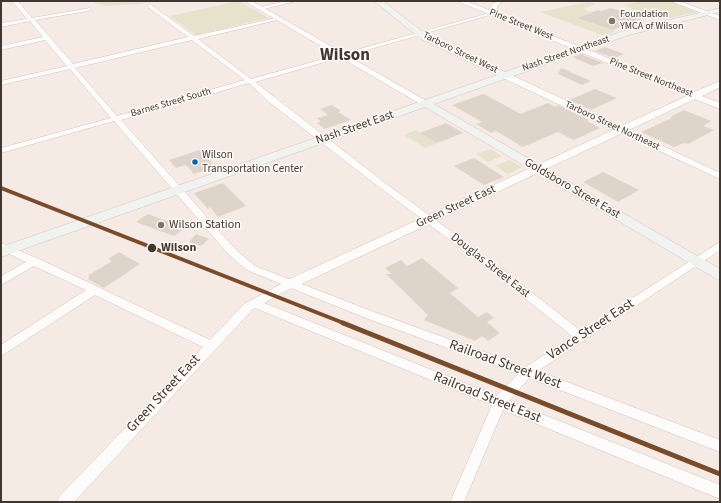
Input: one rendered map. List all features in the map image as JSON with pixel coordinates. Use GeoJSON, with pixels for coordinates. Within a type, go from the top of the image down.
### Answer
{"type":"FeatureCollection","features":[{"type":"Feature","properties":{"kind":"main road","name":"Tarboro Street West"},"geometry":{"type":"LineString","coordinates":[[378,1],[420,34],[504,76]]}},
{"type":"Feature","properties":{"kind":"main road","name":"Nash Street Northeast"},"geometry":{"type":"LineString","coordinates":[[504,76],[639,29],[720,10]]}},
{"type":"Feature","properties":{"kind":"main road","name":"Nash Street East"},"geometry":{"type":"LineString","coordinates":[[3,249],[504,76]]}},
{"type":"Feature","properties":{"kind":"main road","name":"Goldsboro Street East"},"geometry":{"type":"LineString","coordinates":[[425,103],[720,275]]}},
{"type":"Feature","properties":{"kind":"street","name":"Railroad Street West"},"geometry":{"type":"LineString","coordinates":[[15,1],[177,190],[233,253],[251,268],[720,446]]}},
{"type":"Feature","properties":{"kind":"street"},"geometry":{"type":"LineString","coordinates":[[248,1],[340,56],[425,103]]}},
{"type":"Feature","properties":{"kind":"street"},"geometry":{"type":"LineString","coordinates":[[260,8],[293,1]]}},
{"type":"Feature","properties":{"kind":"street","name":"Pine Street West"},"geometry":{"type":"LineString","coordinates":[[460,1],[581,50]]}},
{"type":"Feature","properties":{"kind":"street"},"geometry":{"type":"LineString","coordinates":[[491,13],[495,4],[500,1]]}},
{"type":"Feature","properties":{"kind":"street"},"geometry":{"type":"LineString","coordinates":[[673,1],[720,18]]}},
{"type":"Feature","properties":{"kind":"street","name":"Douglas Street East"},"geometry":{"type":"LineString","coordinates":[[150,6],[250,81],[272,100],[580,336]]}},
{"type":"Feature","properties":{"kind":"street"},"geometry":{"type":"LineString","coordinates":[[1,25],[88,9]]}},
{"type":"Feature","properties":{"kind":"street","name":"Barnes Street South"},"geometry":{"type":"LineString","coordinates":[[1,151],[491,13]]}},
{"type":"Feature","properties":{"kind":"street"},"geometry":{"type":"LineString","coordinates":[[1,83],[278,18]]}},
{"type":"Feature","properties":{"kind":"street"},"geometry":{"type":"LineString","coordinates":[[1,48],[47,38]]}},
{"type":"Feature","properties":{"kind":"street","name":"Pine Street Northeast"},"geometry":{"type":"LineString","coordinates":[[581,50],[720,106]]}},
{"type":"Feature","properties":{"kind":"street","name":"Tarboro Street Northeast"},"geometry":{"type":"LineString","coordinates":[[504,76],[720,176]]}},
{"type":"Feature","properties":{"kind":"street","name":"Green Street East"},"geometry":{"type":"LineString","coordinates":[[65,502],[211,345],[254,303],[290,284],[720,84]]}},
{"type":"Feature","properties":{"kind":"street","name":"Vance Street East"},"geometry":{"type":"LineString","coordinates":[[457,502],[489,430],[499,403],[527,372],[720,245]]}},
{"type":"Feature","properties":{"kind":"street"},"geometry":{"type":"LineString","coordinates":[[3,249],[35,261],[211,345]]}},
{"type":"Feature","properties":{"kind":"street"},"geometry":{"type":"LineString","coordinates":[[1,281],[35,261]]}},
{"type":"Feature","properties":{"kind":"street"},"geometry":{"type":"LineString","coordinates":[[1,351],[94,290]]}},
{"type":"Feature","properties":{"kind":"street","name":"Railroad Street East"},"geometry":{"type":"LineString","coordinates":[[254,303],[720,492]]}},
{"type":"Feature","properties":{"kind":"shaded area"},"geometry":{"type":"Polygon","coordinates":[[[90,1],[153,1],[140,4],[105,6],[90,1]]]}},
{"type":"Feature","properties":{"kind":"shaded area"},"geometry":{"type":"Polygon","coordinates":[[[239,1],[268,18],[196,35],[170,16],[239,1]]]}},
{"type":"Feature","properties":{"kind":"shaded area"},"geometry":{"type":"Polygon","coordinates":[[[643,1],[668,1],[697,12],[661,20],[623,5],[643,1]]]}},
{"type":"Feature","properties":{"kind":"shaded area"},"geometry":{"type":"Polygon","coordinates":[[[589,2],[595,4],[583,9],[590,12],[575,18],[615,31],[605,36],[540,12],[589,2]]]}},
{"type":"Feature","properties":{"kind":"shaded area"},"geometry":{"type":"Polygon","coordinates":[[[416,130],[437,143],[425,148],[404,135],[416,130]]]}},
{"type":"Feature","properties":{"kind":"shaded area"},"geometry":{"type":"Polygon","coordinates":[[[490,149],[502,156],[488,162],[476,154],[490,149]]]}},
{"type":"Feature","properties":{"kind":"shaded area"},"geometry":{"type":"Polygon","coordinates":[[[509,160],[522,167],[508,174],[495,166],[509,160]]]}},
{"type":"Feature","properties":{"kind":"building","name":"Foundation YMCA of Wilson"},"geometry":{"type":"Polygon","coordinates":[[[611,8],[643,18],[613,30],[576,18],[598,10],[601,11],[611,8]]]}},
{"type":"Feature","properties":{"kind":"building"},"geometry":{"type":"Polygon","coordinates":[[[605,47],[624,54],[614,58],[595,51],[605,47]]]}},
{"type":"Feature","properties":{"kind":"building"},"geometry":{"type":"Polygon","coordinates":[[[581,54],[603,63],[593,66],[572,57],[581,54]]]}},
{"type":"Feature","properties":{"kind":"building"},"geometry":{"type":"Polygon","coordinates":[[[561,68],[591,81],[582,85],[558,74],[561,68]]]}},
{"type":"Feature","properties":{"kind":"building"},"geometry":{"type":"Polygon","coordinates":[[[595,89],[617,98],[591,110],[569,100],[595,89]]]}},
{"type":"Feature","properties":{"kind":"building"},"geometry":{"type":"Polygon","coordinates":[[[484,94],[521,114],[548,103],[555,107],[558,105],[589,120],[587,121],[600,128],[574,140],[558,132],[523,147],[496,131],[491,133],[476,124],[482,122],[452,105],[484,94]]]}},
{"type":"Feature","properties":{"kind":"building"},"geometry":{"type":"Polygon","coordinates":[[[332,105],[341,111],[338,112],[351,120],[325,129],[317,123],[321,122],[317,118],[328,115],[320,109],[332,105]]]}},
{"type":"Feature","properties":{"kind":"building"},"geometry":{"type":"Polygon","coordinates":[[[684,110],[711,121],[703,126],[714,130],[688,144],[684,143],[674,147],[641,132],[672,118],[670,117],[684,110]]]}},
{"type":"Feature","properties":{"kind":"building"},"geometry":{"type":"Polygon","coordinates":[[[446,123],[463,133],[437,143],[420,133],[446,123]]]}},
{"type":"Feature","properties":{"kind":"building","name":"Wilson Transportation Center"},"geometry":{"type":"Polygon","coordinates":[[[199,150],[215,167],[194,174],[186,165],[176,168],[169,160],[199,150]]]}},
{"type":"Feature","properties":{"kind":"building"},"geometry":{"type":"Polygon","coordinates":[[[474,158],[504,177],[484,185],[454,166],[474,158]]]}},
{"type":"Feature","properties":{"kind":"building"},"geometry":{"type":"Polygon","coordinates":[[[603,172],[639,190],[618,202],[583,182],[603,172]]]}},
{"type":"Feature","properties":{"kind":"building"},"geometry":{"type":"Polygon","coordinates":[[[223,183],[246,206],[218,217],[210,207],[208,209],[194,193],[223,183]]]}},
{"type":"Feature","properties":{"kind":"building","name":"Wilson Station"},"geometry":{"type":"Polygon","coordinates":[[[148,214],[185,228],[174,236],[136,222],[148,214]]]}},
{"type":"Feature","properties":{"kind":"building"},"geometry":{"type":"Polygon","coordinates":[[[196,234],[209,239],[201,246],[189,242],[196,234]]]}},
{"type":"Feature","properties":{"kind":"building"},"geometry":{"type":"Polygon","coordinates":[[[119,252],[140,264],[104,288],[88,279],[89,275],[112,261],[108,259],[119,252]]]}},
{"type":"Feature","properties":{"kind":"building"},"geometry":{"type":"Polygon","coordinates":[[[422,258],[458,288],[450,293],[478,317],[487,312],[494,318],[487,322],[500,333],[488,341],[482,336],[475,341],[424,320],[428,315],[386,274],[392,274],[385,268],[401,260],[407,266],[422,258]]]}},
{"type":"Feature","properties":{"kind":"transit line"},"geometry":{"type":"LineString","coordinates":[[1,188],[720,474]]}},
{"type":"Feature","properties":{"kind":"place","name":"Foundation YMCA of Wilson"},"geometry":{"type":"Point","coordinates":[612,21]}},
{"type":"Feature","properties":{"kind":"place","name":"Wilson Transportation Center"},"geometry":{"type":"Point","coordinates":[195,162]}},
{"type":"Feature","properties":{"kind":"place","name":"Wilson Station"},"geometry":{"type":"Point","coordinates":[161,225]}},
{"type":"Feature","properties":{"kind":"place","name":"Wilson"},"geometry":{"type":"Point","coordinates":[152,248]}},
{"type":"Feature","properties":{"kind":"district","name":"Wilson"},"geometry":{"type":"Point","coordinates":[345,56]}}]}
